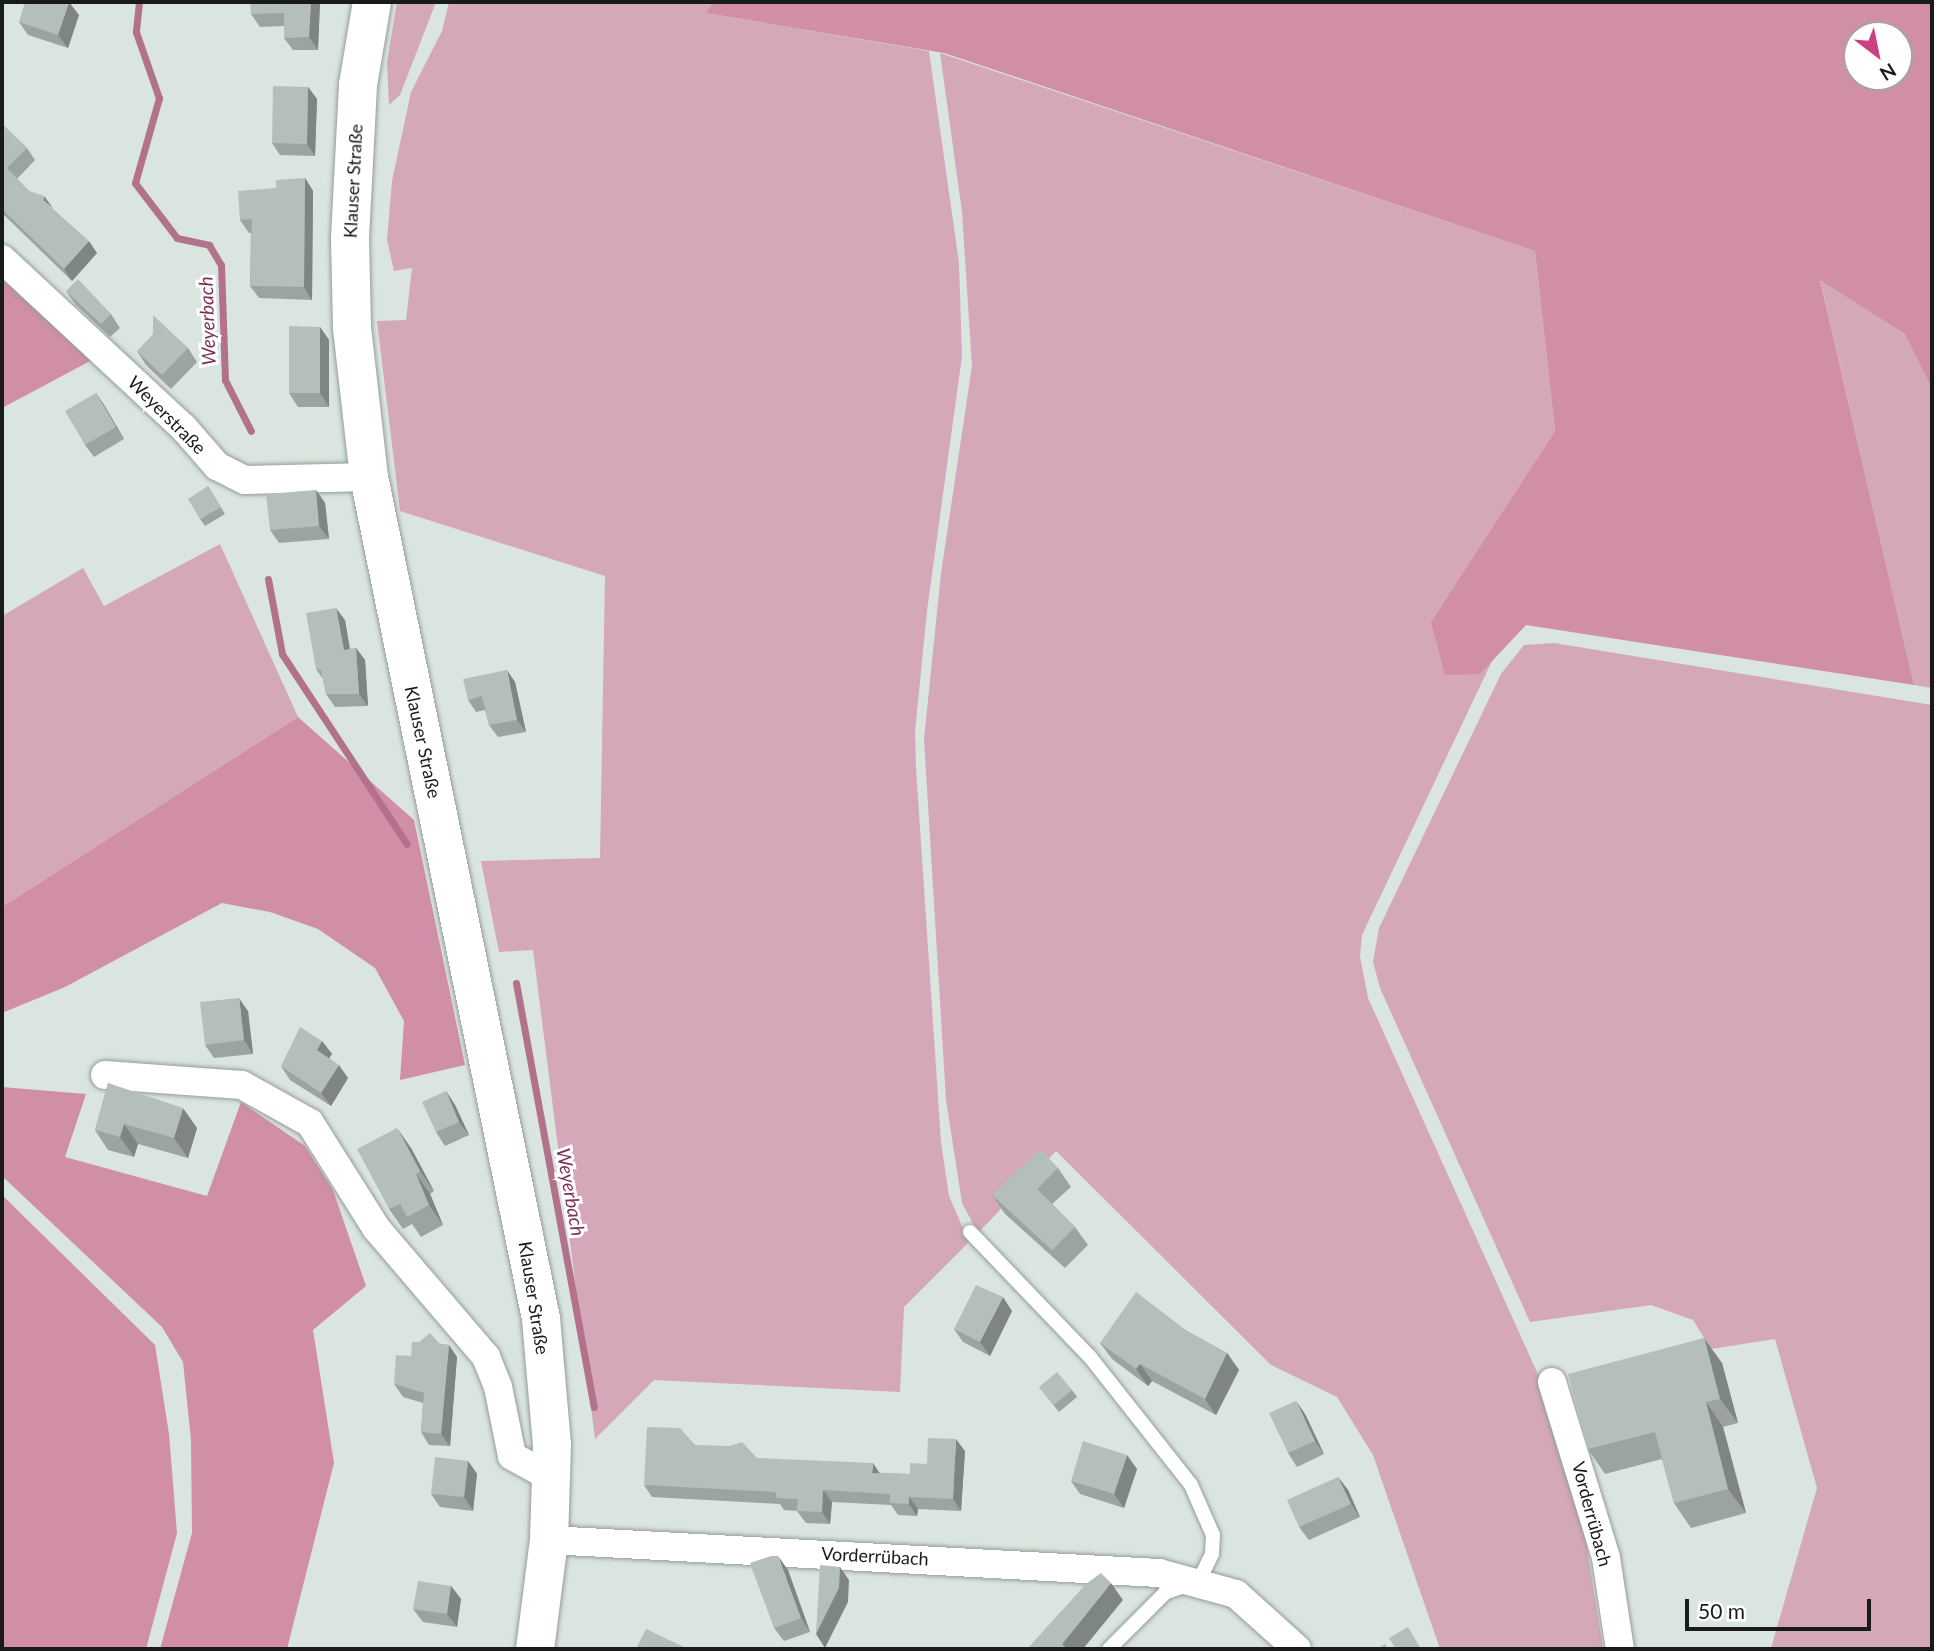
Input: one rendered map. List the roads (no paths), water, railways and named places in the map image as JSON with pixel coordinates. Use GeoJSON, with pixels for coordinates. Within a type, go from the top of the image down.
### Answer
{"type":"FeatureCollection","features":[{"type":"Feature","properties":{"kind":"main road","name":"Klauser Straße"},"geometry":{"type":"LineString","coordinates":[[372,2],[358,85],[350,239],[352,328],[369,477],[541,1319],[551,1478],[549,1540],[535,1649]]}},
{"type":"Feature","properties":{"kind":"street","name":"Weyerstraße"},"geometry":{"type":"LineString","coordinates":[[2,259],[183,427],[217,466],[245,480],[369,477]]}},
{"type":"Feature","properties":{"kind":"street"},"geometry":{"type":"LineString","coordinates":[[105,1075],[242,1085],[310,1123],[376,1228],[486,1357],[498,1387],[512,1456],[551,1478]]}},
{"type":"Feature","properties":{"kind":"street","name":"Vorderrübach"},"geometry":{"type":"LineString","coordinates":[[1552,1382],[1606,1558],[1620,1649]]}},
{"type":"Feature","properties":{"kind":"street","name":"Vorderrübach"},"geometry":{"type":"LineString","coordinates":[[549,1540],[977,1561],[1158,1573],[1199,1581],[1236,1594],[1297,1649]]}},
{"type":"Feature","properties":{"kind":"lane"},"geometry":{"type":"LineString","coordinates":[[971,1232],[1090,1357],[1191,1485],[1213,1535],[1212,1554],[1199,1581],[1165,1593],[1109,1649]]}},
{"type":"Feature","properties":{"kind":"waterway","name":"Weyerbach"},"geometry":{"type":"LineString","coordinates":[[139,2],[136,32],[159,98],[135,183],[177,238],[209,245],[221,265],[225,380],[251,431]]}},
{"type":"Feature","properties":{"kind":"waterway","name":"Weyerbach"},"geometry":{"type":"LineString","coordinates":[[268,579],[282,654],[407,844]]}},
{"type":"Feature","properties":{"kind":"waterway","name":"Weyerbach"},"geometry":{"type":"LineString","coordinates":[[516,983],[594,1407]]}}]}
